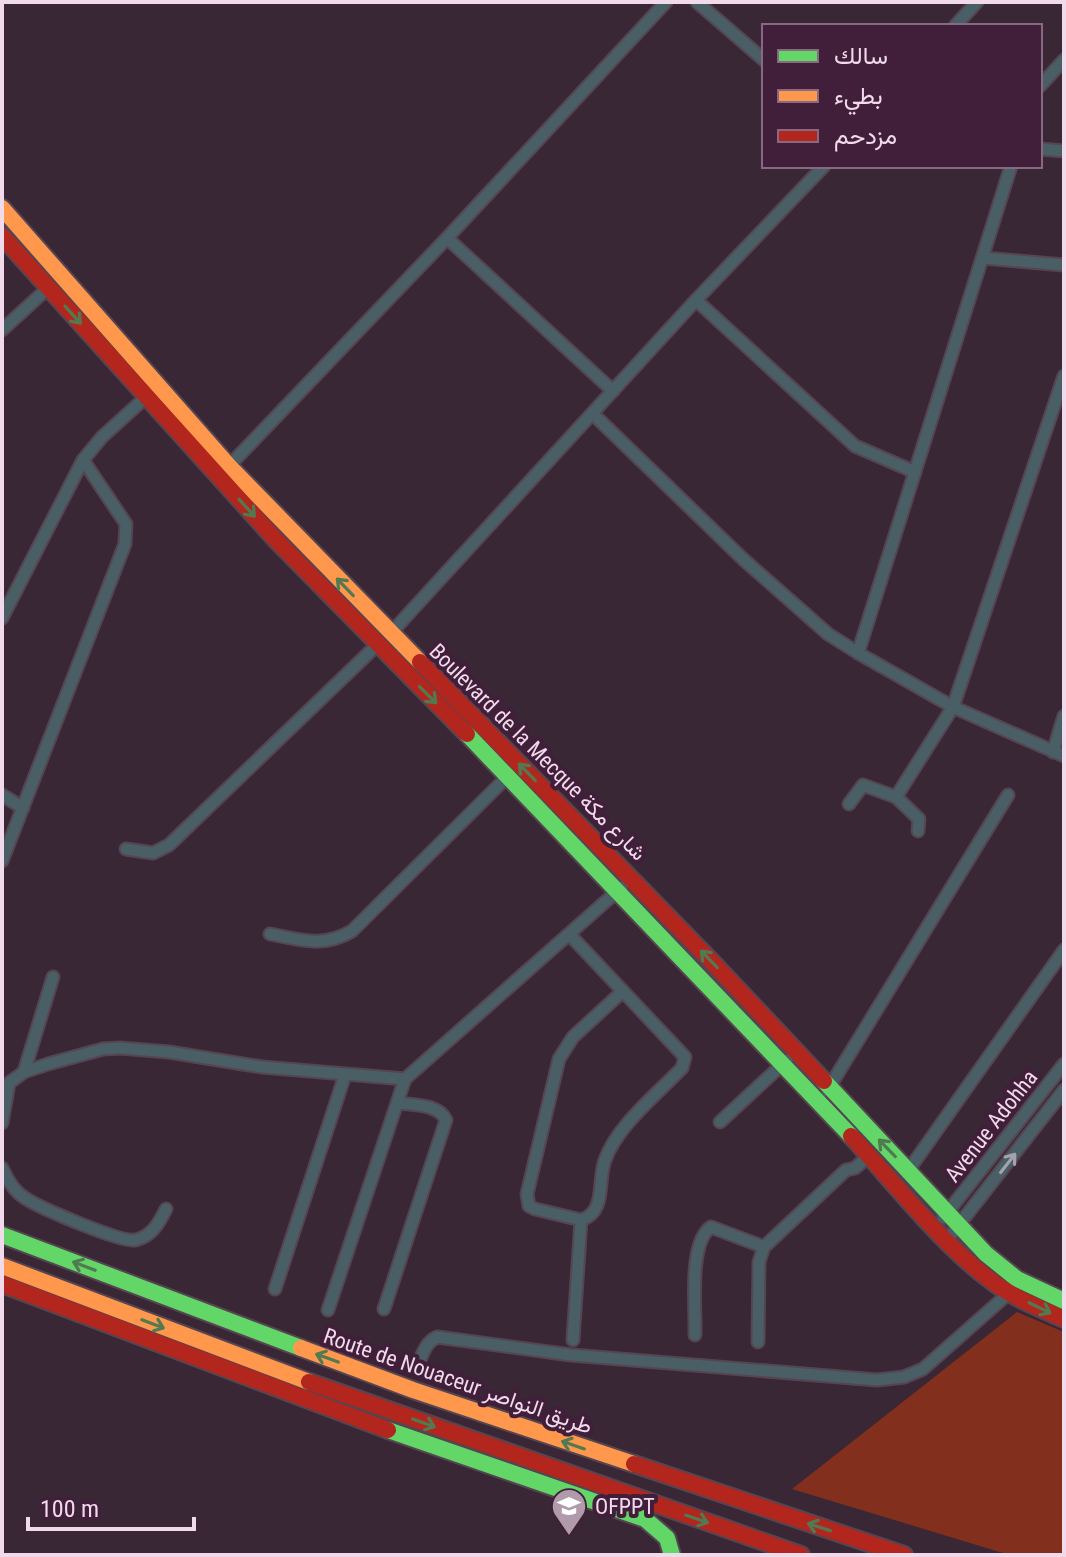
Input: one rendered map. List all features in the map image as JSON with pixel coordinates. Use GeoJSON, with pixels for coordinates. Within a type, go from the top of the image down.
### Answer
{"type":"FeatureCollection","features":[{"type":"Feature","properties":{"kind":"main road","name":"Boulevard de la Mecque شارع مكة"},"geometry":{"type":"LineString","coordinates":[[2,208],[508,776],[782,1064],[824,1094],[908,1171],[1000,1267],[1037,1290],[1064,1301]]}},
{"type":"Feature","properties":{"kind":"main road","name":"Boulevard de la Mecque شارع مكة"},"geometry":{"type":"LineString","coordinates":[[2,236],[277,541],[384,639],[631,878],[796,1052],[866,1152],[941,1234],[974,1267],[1009,1293],[1064,1319]]}},
{"type":"Feature","properties":{"kind":"main road","name":"Route de Nouaceur طريق النواصر"},"geometry":{"type":"LineString","coordinates":[[2,1235],[413,1390],[898,1553],[920,1555]]}},
{"type":"Feature","properties":{"kind":"main road"},"geometry":{"type":"LineString","coordinates":[[2,1266],[556,1471],[801,1555]]}},
{"type":"Feature","properties":{"kind":"main road"},"geometry":{"type":"LineString","coordinates":[[2,1282],[105,1305]]}},
{"type":"Feature","properties":{"kind":"main road"},"geometry":{"type":"LineString","coordinates":[[2,1282],[360,1420],[645,1519],[665,1533],[672,1555]]}},
{"type":"Feature","properties":{"kind":"street"},"geometry":{"type":"LineString","coordinates":[[229,466],[666,2]]}},
{"type":"Feature","properties":{"kind":"street"},"geometry":{"type":"LineString","coordinates":[[697,2],[762,58]]}},
{"type":"Feature","properties":{"kind":"street"},"geometry":{"type":"LineString","coordinates":[[957,24],[977,2]]}},
{"type":"Feature","properties":{"kind":"street"},"geometry":{"type":"LineString","coordinates":[[1042,84],[1064,60]]}},
{"type":"Feature","properties":{"kind":"street"},"geometry":{"type":"LineString","coordinates":[[1042,149],[1064,151]]}},
{"type":"Feature","properties":{"kind":"street"},"geometry":{"type":"LineString","coordinates":[[126,849],[153,853],[169,845],[384,639],[696,300],[822,168]]}},
{"type":"Feature","properties":{"kind":"street"},"geometry":{"type":"LineString","coordinates":[[858,653],[1010,168]]}},
{"type":"Feature","properties":{"kind":"street"},"geometry":{"type":"LineString","coordinates":[[447,238],[613,391]]}},
{"type":"Feature","properties":{"kind":"street"},"geometry":{"type":"LineString","coordinates":[[983,258],[1064,265]]}},
{"type":"Feature","properties":{"kind":"street"},"geometry":{"type":"LineString","coordinates":[[2,330],[48,288]]}},
{"type":"Feature","properties":{"kind":"street"},"geometry":{"type":"LineString","coordinates":[[696,300],[855,446],[915,472]]}},
{"type":"Feature","properties":{"kind":"street"},"geometry":{"type":"LineString","coordinates":[[896,797],[953,707],[1064,376]]}},
{"type":"Feature","properties":{"kind":"street"},"geometry":{"type":"LineString","coordinates":[[2,618],[83,460],[102,437],[146,397]]}},
{"type":"Feature","properties":{"kind":"street"},"geometry":{"type":"LineString","coordinates":[[593,414],[744,560],[828,634],[953,707],[1058,754],[1064,716]]}},
{"type":"Feature","properties":{"kind":"street"},"geometry":{"type":"LineString","coordinates":[[2,861],[115,573],[127,533],[126,524],[117,508],[83,460]]}},
{"type":"Feature","properties":{"kind":"street"},"geometry":{"type":"LineString","coordinates":[[270,934],[325,942],[337,940],[352,931],[508,776]]}},
{"type":"Feature","properties":{"kind":"street"},"geometry":{"type":"LineString","coordinates":[[849,804],[863,785],[896,797],[919,819],[918,831]]}},
{"type":"Feature","properties":{"kind":"street"},"geometry":{"type":"LineString","coordinates":[[2,795],[23,808]]}},
{"type":"Feature","properties":{"kind":"street"},"geometry":{"type":"LineString","coordinates":[[824,1094],[1008,795]]}},
{"type":"Feature","properties":{"kind":"street"},"geometry":{"type":"LineString","coordinates":[[328,1310],[405,1079],[631,878]]}},
{"type":"Feature","properties":{"kind":"street"},"geometry":{"type":"LineString","coordinates":[[570,935],[623,991],[685,1061],[682,1068],[615,1139],[603,1164],[598,1204],[592,1215],[581,1220],[535,1209],[529,1206],[527,1194],[559,1059],[573,1037],[623,991]]}},
{"type":"Feature","properties":{"kind":"street"},"geometry":{"type":"LineString","coordinates":[[908,1171],[1064,950]]}},
{"type":"Feature","properties":{"kind":"street"},"geometry":{"type":"LineString","coordinates":[[24,1072],[53,977]]}},
{"type":"Feature","properties":{"kind":"street"},"geometry":{"type":"LineString","coordinates":[[2,1123],[6,1081],[24,1072],[103,1049],[169,1052],[262,1067],[405,1079]]}},
{"type":"Feature","properties":{"kind":"street"},"geometry":{"type":"LineString","coordinates":[[720,1122],[796,1052]]}},
{"type":"Feature","properties":{"kind":"street","name":"Avenue Adohha"},"geometry":{"type":"LineString","coordinates":[[954,1218],[1064,1064]]}},
{"type":"Feature","properties":{"kind":"street"},"geometry":{"type":"LineString","coordinates":[[275,1289],[345,1075]]}},
{"type":"Feature","properties":{"kind":"street","name":"Avenue Adohha"},"geometry":{"type":"LineString","coordinates":[[954,1218],[1064,1090]]}},
{"type":"Feature","properties":{"kind":"street"},"geometry":{"type":"LineString","coordinates":[[384,1309],[446,1120],[444,1114],[434,1109],[398,1103]]}},
{"type":"Feature","properties":{"kind":"street"},"geometry":{"type":"LineString","coordinates":[[758,1342],[759,1262],[764,1247],[846,1170],[851,1160],[866,1152]]}},
{"type":"Feature","properties":{"kind":"street"},"geometry":{"type":"LineString","coordinates":[[2,1168],[23,1197],[128,1241],[137,1240],[153,1231],[166,1209]]}},
{"type":"Feature","properties":{"kind":"street"},"geometry":{"type":"LineString","coordinates":[[941,1234],[954,1218]]}},
{"type":"Feature","properties":{"kind":"street"},"geometry":{"type":"LineString","coordinates":[[941,1234],[954,1218]]}},
{"type":"Feature","properties":{"kind":"street"},"geometry":{"type":"LineString","coordinates":[[573,1340],[581,1220]]}},
{"type":"Feature","properties":{"kind":"street"},"geometry":{"type":"LineString","coordinates":[[695,1335],[696,1256],[704,1232],[711,1227],[719,1229],[764,1247]]}},
{"type":"Feature","properties":{"kind":"street"},"geometry":{"type":"LineString","coordinates":[[420,1360],[425,1347],[437,1337],[571,1355],[877,1380],[904,1377],[923,1369],[1009,1293]]}},
{"type":"Feature","properties":{"kind":"shaded area"},"geometry":{"type":"Polygon","coordinates":[[[1017,1312],[1064,1332],[1064,1555],[1003,1553],[792,1489],[1017,1312]]]}},
{"type":"Feature","properties":{"kind":"traffic: fast"},"geometry":{"type":"LineString","coordinates":[[467,734],[851,1136]]}},
{"type":"Feature","properties":{"kind":"traffic: fast"},"geometry":{"type":"LineString","coordinates":[[824,1081],[986,1254],[1017,1279],[1064,1301]]}},
{"type":"Feature","properties":{"kind":"traffic: fast"},"geometry":{"type":"LineString","coordinates":[[2,1235],[301,1348]]}},
{"type":"Feature","properties":{"kind":"traffic: fast"},"geometry":{"type":"LineString","coordinates":[[388,1430],[645,1519],[667,1538],[672,1555]]}},
{"type":"Feature","properties":{"kind":"traffic: slow"},"geometry":{"type":"LineString","coordinates":[[2,208],[229,466],[420,662]]}},
{"type":"Feature","properties":{"kind":"traffic: slow"},"geometry":{"type":"LineString","coordinates":[[2,1266],[309,1382]]}},
{"type":"Feature","properties":{"kind":"traffic: slow"},"geometry":{"type":"LineString","coordinates":[[301,1348],[413,1390],[634,1464]]}},
{"type":"Feature","properties":{"kind":"traffic: jam"},"geometry":{"type":"LineString","coordinates":[[2,236],[277,541],[467,734]]}},
{"type":"Feature","properties":{"kind":"traffic: jam"},"geometry":{"type":"LineString","coordinates":[[420,662],[824,1081]]}},
{"type":"Feature","properties":{"kind":"traffic: jam"},"geometry":{"type":"LineString","coordinates":[[851,1136],[937,1232],[974,1267],[1010,1293],[1064,1319]]}},
{"type":"Feature","properties":{"kind":"traffic: jam"},"geometry":{"type":"LineString","coordinates":[[2,1284],[388,1430]]}},
{"type":"Feature","properties":{"kind":"traffic: jam"},"geometry":{"type":"LineString","coordinates":[[309,1382],[801,1555]]}},
{"type":"Feature","properties":{"kind":"traffic: jam"},"geometry":{"type":"LineString","coordinates":[[634,1464],[904,1555]]}},
{"type":"Feature","properties":{"kind":"place","name":"OFPPT"},"geometry":{"type":"Point","coordinates":[569,1537]}}]}
